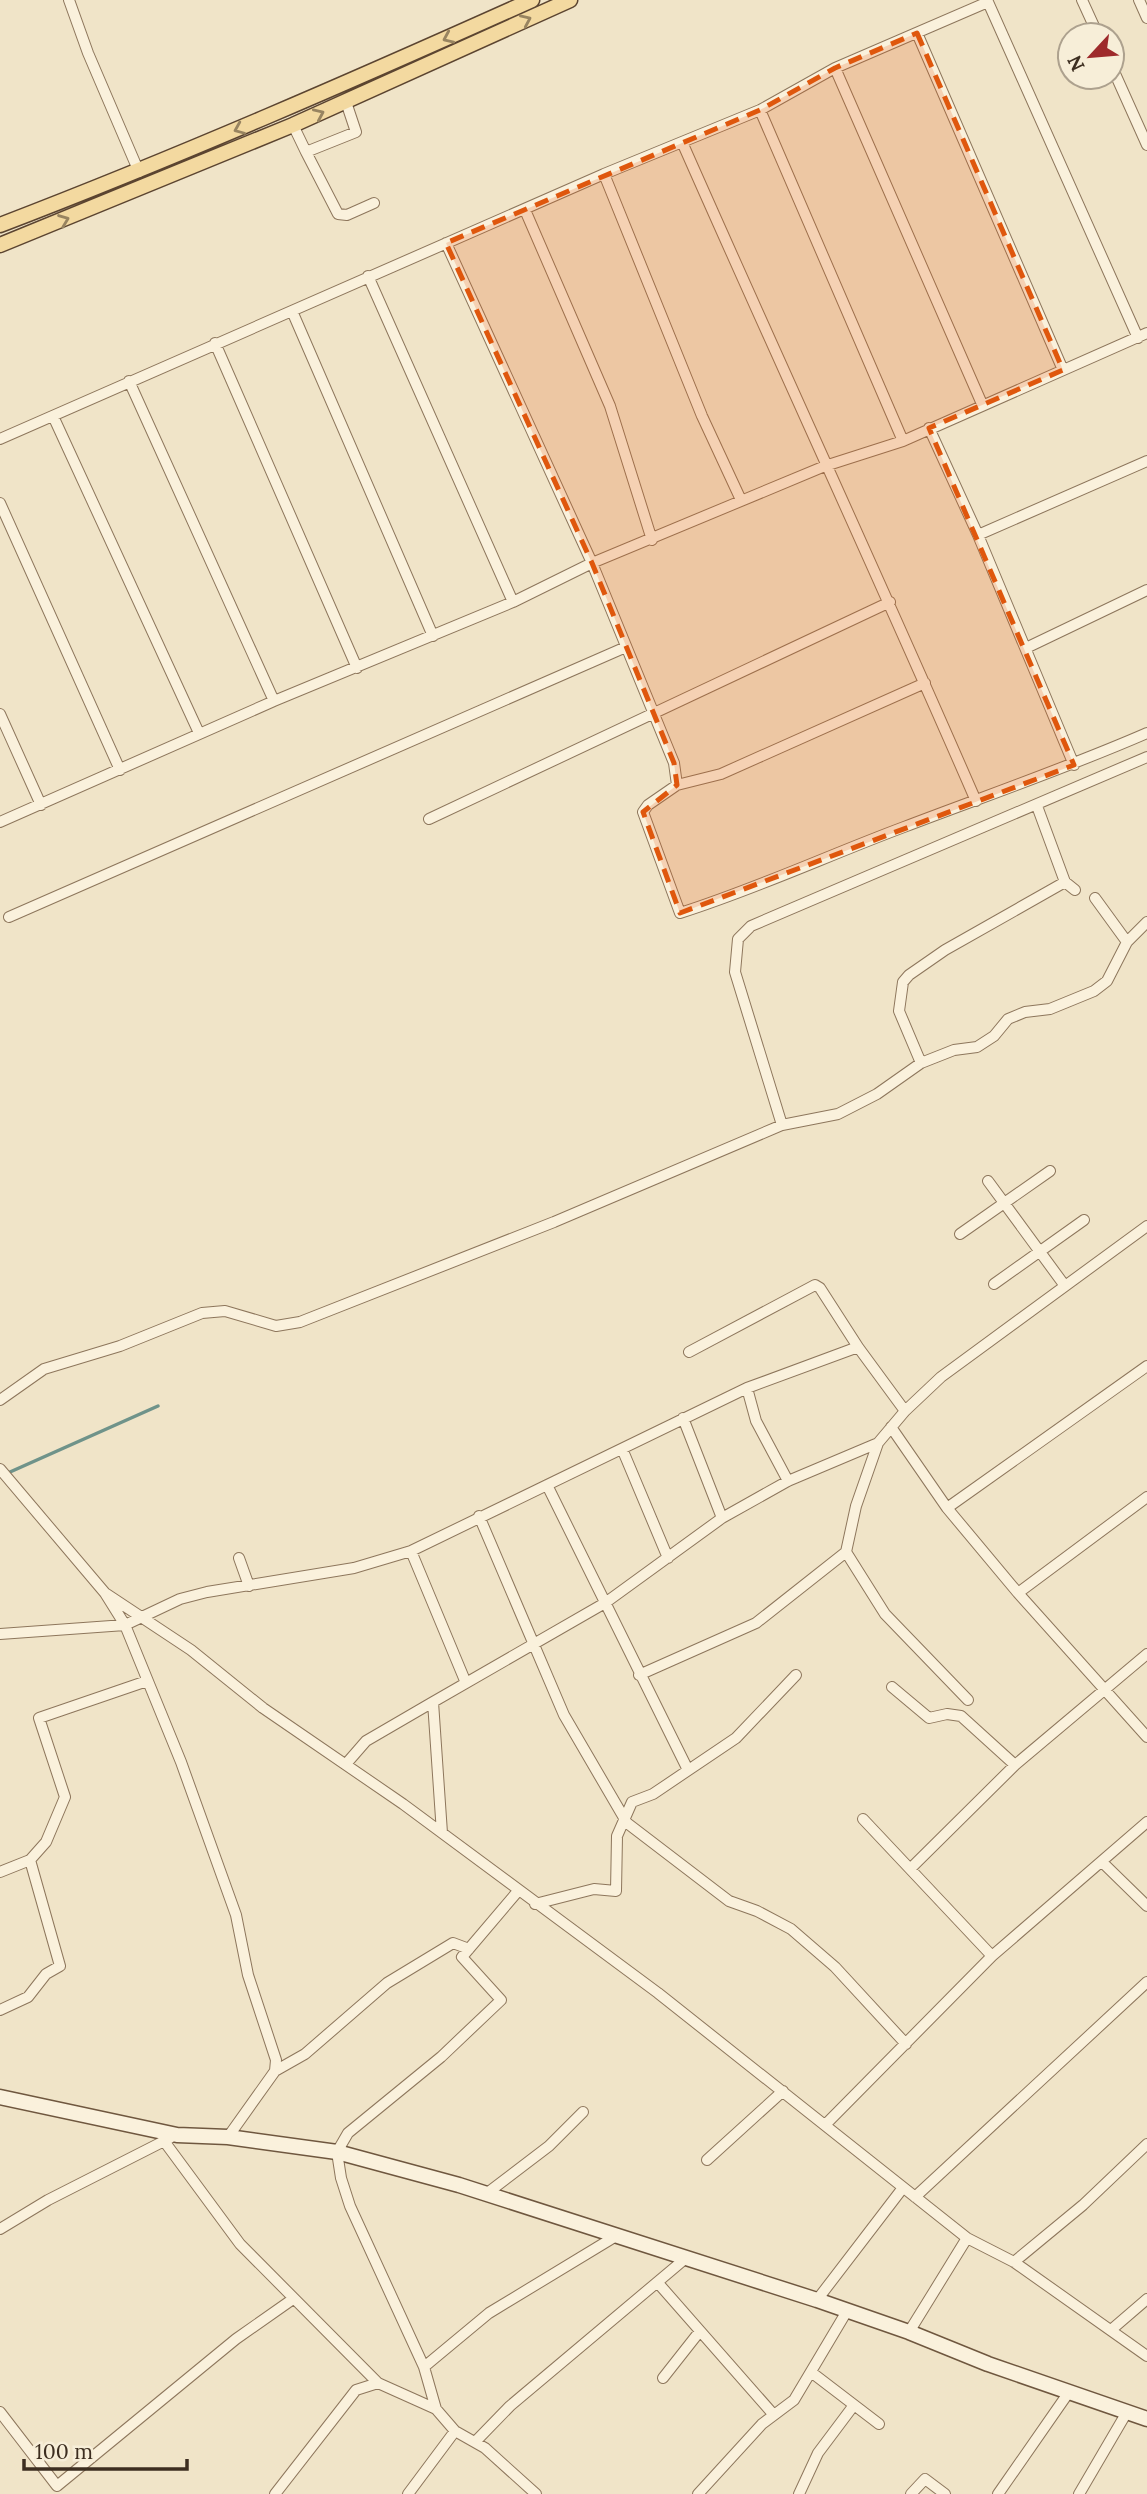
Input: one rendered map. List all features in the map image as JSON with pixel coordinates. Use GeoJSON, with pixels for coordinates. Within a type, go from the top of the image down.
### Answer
{"type":"FeatureCollection","features":[{"type":"Feature","properties":{"kind":"main road"},"geometry":{"type":"LineString","coordinates":[[0,225],[139,172],[317,97],[532,0]]}},
{"type":"Feature","properties":{"kind":"main road"},"geometry":{"type":"LineString","coordinates":[[0,245],[293,125],[570,0]]}},
{"type":"Feature","properties":{"kind":"street"},"geometry":{"type":"LineString","coordinates":[[69,0],[88,53],[139,172]]}},
{"type":"Feature","properties":{"kind":"street"},"geometry":{"type":"LineString","coordinates":[[1082,0],[1092,21]]}},
{"type":"Feature","properties":{"kind":"street"},"geometry":{"type":"LineString","coordinates":[[1139,0],[1147,18]]}},
{"type":"Feature","properties":{"kind":"street"},"geometry":{"type":"LineString","coordinates":[[0,439],[368,276],[760,110],[835,68],[988,2],[1142,336],[903,440],[825,466],[592,563],[513,602],[199,733],[0,822]]}},
{"type":"Feature","properties":{"kind":"street"},"geometry":{"type":"LineString","coordinates":[[917,33],[1063,370]]}},
{"type":"Feature","properties":{"kind":"street"},"geometry":{"type":"LineString","coordinates":[[835,68],[982,404]]}},
{"type":"Feature","properties":{"kind":"street"},"geometry":{"type":"LineString","coordinates":[[1123,91],[1147,145]]}},
{"type":"Feature","properties":{"kind":"street"},"geometry":{"type":"LineString","coordinates":[[306,152],[356,132],[346,102]]}},
{"type":"Feature","properties":{"kind":"street"},"geometry":{"type":"LineString","coordinates":[[760,110],[903,440]]}},
{"type":"Feature","properties":{"kind":"street"},"geometry":{"type":"LineString","coordinates":[[293,125],[338,214],[347,215],[374,203]]}},
{"type":"Feature","properties":{"kind":"street"},"geometry":{"type":"LineString","coordinates":[[682,142],[825,466],[890,602],[976,801]]}},
{"type":"Feature","properties":{"kind":"street"},"geometry":{"type":"LineString","coordinates":[[604,174],[702,416],[741,500]]}},
{"type":"Feature","properties":{"kind":"street"},"geometry":{"type":"LineString","coordinates":[[525,210],[610,406],[652,540]]}},
{"type":"Feature","properties":{"kind":"street"},"geometry":{"type":"LineString","coordinates":[[446,243],[592,563],[674,763],[677,785]]}},
{"type":"Feature","properties":{"kind":"street"},"geometry":{"type":"LineString","coordinates":[[368,276],[513,602]]}},
{"type":"Feature","properties":{"kind":"street"},"geometry":{"type":"LineString","coordinates":[[292,311],[433,636]]}},
{"type":"Feature","properties":{"kind":"street"},"geometry":{"type":"LineString","coordinates":[[215,343],[357,668]]}},
{"type":"Feature","properties":{"kind":"street"},"geometry":{"type":"LineString","coordinates":[[129,381],[274,701]]}},
{"type":"Feature","properties":{"kind":"street"},"geometry":{"type":"LineString","coordinates":[[53,416],[199,733]]}},
{"type":"Feature","properties":{"kind":"street"},"geometry":{"type":"LineString","coordinates":[[929,428],[978,536],[1074,765]]}},
{"type":"Feature","properties":{"kind":"street"},"geometry":{"type":"LineString","coordinates":[[978,536],[1147,461]]}},
{"type":"Feature","properties":{"kind":"street"},"geometry":{"type":"LineString","coordinates":[[0,503],[120,770]]}},
{"type":"Feature","properties":{"kind":"street"},"geometry":{"type":"LineString","coordinates":[[1026,648],[1147,590]]}},
{"type":"Feature","properties":{"kind":"street"},"geometry":{"type":"LineString","coordinates":[[429,819],[890,602]]}},
{"type":"Feature","properties":{"kind":"street"},"geometry":{"type":"LineString","coordinates":[[9,917],[626,647]]}},
{"type":"Feature","properties":{"kind":"street"},"geometry":{"type":"LineString","coordinates":[[925,684],[721,774],[677,785],[648,805],[643,813],[680,913],[731,897],[1074,765],[1147,733]]}},
{"type":"Feature","properties":{"kind":"street"},"geometry":{"type":"LineString","coordinates":[[0,714],[41,805]]}},
{"type":"Feature","properties":{"kind":"street"},"geometry":{"type":"LineString","coordinates":[[782,1125],[735,972],[738,939],[751,926],[1147,757]]}},
{"type":"Feature","properties":{"kind":"street"},"geometry":{"type":"LineString","coordinates":[[1037,806],[1065,882],[1075,890]]}},
{"type":"Feature","properties":{"kind":"street"},"geometry":{"type":"LineString","coordinates":[[921,1063],[899,1011],[903,982],[945,950],[1065,882]]}},
{"type":"Feature","properties":{"kind":"street"},"geometry":{"type":"LineString","coordinates":[[1095,898],[1127,942]]}},
{"type":"Feature","properties":{"kind":"street"},"geometry":{"type":"LineString","coordinates":[[0,1400],[44,1369],[120,1346],[202,1313],[225,1311],[276,1326],[300,1322],[554,1222],[782,1125],[838,1114],[877,1094],[921,1063],[943,1053],[977,1047],[994,1036],[1007,1019],[1085,996],[1107,981],[1127,942],[1147,922]]}},
{"type":"Feature","properties":{"kind":"street"},"geometry":{"type":"LineString","coordinates":[[960,1234],[1050,1171]]}},
{"type":"Feature","properties":{"kind":"street"},"geometry":{"type":"LineString","coordinates":[[988,1181],[1065,1286]]}},
{"type":"Feature","properties":{"kind":"street"},"geometry":{"type":"LineString","coordinates":[[994,1284],[1084,1220]]}},
{"type":"Feature","properties":{"kind":"street"},"geometry":{"type":"LineString","coordinates":[[639,1675],[756,1623],[846,1552],[859,1495],[878,1443],[905,1411],[941,1377],[1147,1226]]}},
{"type":"Feature","properties":{"kind":"street"},"geometry":{"type":"LineString","coordinates":[[689,1352],[814,1285],[820,1288],[858,1347],[905,1411]]}},
{"type":"Feature","properties":{"kind":"street"},"geometry":{"type":"LineString","coordinates":[[0,1634],[125,1625],[180,1600],[206,1592],[354,1568],[411,1551],[478,1516],[622,1451],[747,1388],[858,1347]]}},
{"type":"Feature","properties":{"kind":"street"},"geometry":{"type":"LineString","coordinates":[[947,1508],[1147,1366]]}},
{"type":"Feature","properties":{"kind":"street"},"geometry":{"type":"LineString","coordinates":[[747,1388],[757,1420],[788,1481]]}},
{"type":"Feature","properties":{"kind":"street"},"geometry":{"type":"LineString","coordinates":[[683,1418],[722,1518]]}},
{"type":"Feature","properties":{"kind":"street"},"geometry":{"type":"LineString","coordinates":[[891,1427],[947,1508],[1018,1593],[1147,1737]]}},
{"type":"Feature","properties":{"kind":"street"},"geometry":{"type":"LineString","coordinates":[[346,1764],[366,1741],[605,1604],[722,1518],[788,1481],[878,1443]]}},
{"type":"Feature","properties":{"kind":"street"},"geometry":{"type":"LineString","coordinates":[[622,1451],[668,1558]]}},
{"type":"Feature","properties":{"kind":"street"},"geometry":{"type":"LineString","coordinates":[[0,1468],[105,1592],[125,1625],[181,1762],[236,1915],[248,1975],[276,2060],[275,2071]]}},
{"type":"Feature","properties":{"kind":"street"},"geometry":{"type":"LineString","coordinates":[[547,1485],[687,1768]]}},
{"type":"Feature","properties":{"kind":"street"},"geometry":{"type":"LineString","coordinates":[[1018,1593],[1147,1497]]}},
{"type":"Feature","properties":{"kind":"street"},"geometry":{"type":"LineString","coordinates":[[478,1516],[564,1715],[624,1819],[729,1901],[757,1911],[791,1929],[835,1967],[906,2044]]}},
{"type":"Feature","properties":{"kind":"street"},"geometry":{"type":"LineString","coordinates":[[411,1551],[466,1683]]}},
{"type":"Feature","properties":{"kind":"street"},"geometry":{"type":"LineString","coordinates":[[846,1552],[885,1614],[968,1700]]}},
{"type":"Feature","properties":{"kind":"street"},"geometry":{"type":"LineString","coordinates":[[239,1558],[249,1586]]}},
{"type":"Feature","properties":{"kind":"street"},"geometry":{"type":"LineString","coordinates":[[105,1592],[145,1617],[264,1708],[442,1833],[659,1993],[826,2124],[902,2189],[967,2238],[1014,2262],[1147,2356]]}},
{"type":"Feature","properties":{"kind":"street"},"geometry":{"type":"LineString","coordinates":[[911,1868],[1015,1765],[1147,1654]]}},
{"type":"Feature","properties":{"kind":"street"},"geometry":{"type":"LineString","coordinates":[[535,1903],[594,1889],[616,1891],[617,1836],[632,1802],[653,1794],[687,1768],[736,1738],[796,1675]]}},
{"type":"Feature","properties":{"kind":"street"},"geometry":{"type":"LineString","coordinates":[[0,1872],[30,1860],[46,1842],[65,1797],[38,1718],[147,1681]]}},
{"type":"Feature","properties":{"kind":"street"},"geometry":{"type":"LineString","coordinates":[[891,1687],[929,1718],[947,1714],[961,1716],[1015,1765]]}},
{"type":"Feature","properties":{"kind":"street"},"geometry":{"type":"LineString","coordinates":[[433,1702],[442,1833]]}},
{"type":"Feature","properties":{"kind":"street"},"geometry":{"type":"LineString","coordinates":[[863,1819],[992,1956]]}},
{"type":"Feature","properties":{"kind":"street"},"geometry":{"type":"LineString","coordinates":[[826,2124],[992,1956],[1147,1822]]}},
{"type":"Feature","properties":{"kind":"street"},"geometry":{"type":"LineString","coordinates":[[0,2010],[28,1997],[46,1974],[61,1966],[30,1860]]}},
{"type":"Feature","properties":{"kind":"street"},"geometry":{"type":"LineString","coordinates":[[1102,1862],[1147,1906]]}},
{"type":"Feature","properties":{"kind":"street"},"geometry":{"type":"LineString","coordinates":[[518,1891],[462,1957],[501,2000],[441,2057],[348,2133],[337,2152],[341,2178],[350,2206],[424,2367],[436,2409],[455,2431],[476,2441],[536,2494]]}},
{"type":"Feature","properties":{"kind":"street"},"geometry":{"type":"LineString","coordinates":[[228,2137],[275,2071],[305,2054],[387,1983],[453,1943],[469,1949]]}},
{"type":"Feature","properties":{"kind":"street"},"geometry":{"type":"LineString","coordinates":[[915,2197],[1147,1982]]}},
{"type":"Feature","properties":{"kind":"street"},"geometry":{"type":"LineString","coordinates":[[707,2160],[783,2091]]}},
{"type":"Feature","properties":{"kind":"street"},"geometry":{"type":"LineString","coordinates":[[0,2097],[171,2138],[228,2137],[337,2152],[486,2194],[817,2301],[1147,2419]]}},
{"type":"Feature","properties":{"kind":"street"},"geometry":{"type":"LineString","coordinates":[[486,2194],[549,2146],[583,2112]]}},
{"type":"Feature","properties":{"kind":"street"},"geometry":{"type":"LineString","coordinates":[[0,2229],[48,2200],[171,2138]]}},
{"type":"Feature","properties":{"kind":"street"},"geometry":{"type":"LineString","coordinates":[[171,2138],[240,2245],[378,2383],[436,2409]]}},
{"type":"Feature","properties":{"kind":"street"},"geometry":{"type":"LineString","coordinates":[[1014,2262],[1083,2205],[1147,2144]]}},
{"type":"Feature","properties":{"kind":"street"},"geometry":{"type":"LineString","coordinates":[[817,2301],[902,2189]]}},
{"type":"Feature","properties":{"kind":"street"},"geometry":{"type":"LineString","coordinates":[[424,2367],[489,2313],[615,2236]]}},
{"type":"Feature","properties":{"kind":"street"},"geometry":{"type":"LineString","coordinates":[[909,2332],[967,2238]]}},
{"type":"Feature","properties":{"kind":"street"},"geometry":{"type":"LineString","coordinates":[[476,2441],[510,2406],[686,2258]]}},
{"type":"Feature","properties":{"kind":"street"},"geometry":{"type":"LineString","coordinates":[[658,2283],[773,2414]]}},
{"type":"Feature","properties":{"kind":"street"},"geometry":{"type":"LineString","coordinates":[[0,2412],[57,2486],[236,2339],[293,2299]]}},
{"type":"Feature","properties":{"kind":"street"},"geometry":{"type":"LineString","coordinates":[[1111,2330],[1147,2299]]}},
{"type":"Feature","properties":{"kind":"street"},"geometry":{"type":"LineString","coordinates":[[698,2494],[773,2414],[789,2406],[847,2311]]}},
{"type":"Feature","properties":{"kind":"street"},"geometry":{"type":"LineString","coordinates":[[663,2378],[700,2331]]}},
{"type":"Feature","properties":{"kind":"street"},"geometry":{"type":"LineString","coordinates":[[811,2372],[879,2424]]}},
{"type":"Feature","properties":{"kind":"street"},"geometry":{"type":"LineString","coordinates":[[275,2494],[356,2390],[378,2383]]}},
{"type":"Feature","properties":{"kind":"street"},"geometry":{"type":"LineString","coordinates":[[998,2494],[1069,2392]]}},
{"type":"Feature","properties":{"kind":"street"},"geometry":{"type":"LineString","coordinates":[[799,2494],[818,2453],[854,2404]]}},
{"type":"Feature","properties":{"kind":"street"},"geometry":{"type":"LineString","coordinates":[[1079,2494],[1127,2412]]}},
{"type":"Feature","properties":{"kind":"street"},"geometry":{"type":"LineString","coordinates":[[408,2494],[455,2431]]}},
{"type":"Feature","properties":{"kind":"street"},"geometry":{"type":"LineString","coordinates":[[911,2494],[925,2479],[945,2494]]}},
{"type":"Feature","properties":{"kind":"highlighted area"},"geometry":{"type":"Polygon","coordinates":[[[917,33],[1063,370],[929,428],[1074,765],[680,913],[643,812],[677,785],[674,763],[592,563],[446,243],[760,110],[835,68],[917,33]]]}},
{"type":"Feature","properties":{"kind":"waterway"},"geometry":{"type":"LineString","coordinates":[[10,1472],[158,1406]]}}]}
